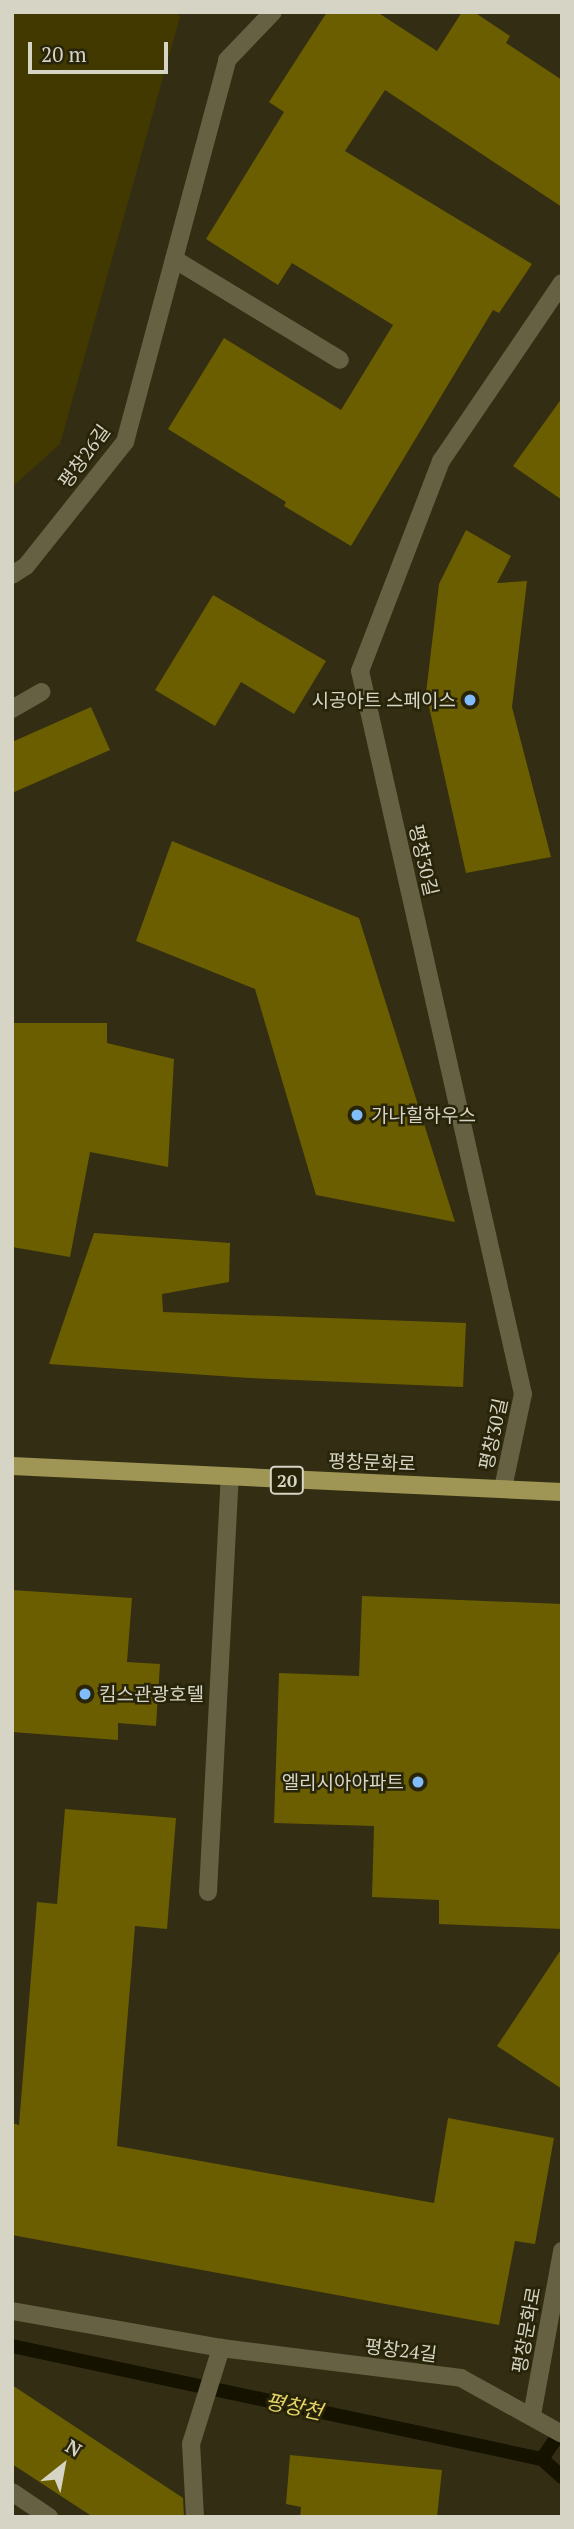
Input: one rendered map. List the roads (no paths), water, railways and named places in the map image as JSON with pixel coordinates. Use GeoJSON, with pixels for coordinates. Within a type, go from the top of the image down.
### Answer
{"type":"FeatureCollection","features":[{"type":"Feature","properties":{"kind":"main road","name":"평창문화로"},"geometry":{"type":"LineString","coordinates":[[12,1466],[562,1492]]}},
{"type":"Feature","properties":{"kind":"street","name":"평창26길"},"geometry":{"type":"LineString","coordinates":[[12,575],[26,566],[125,442],[227,60],[273,12]]}},
{"type":"Feature","properties":{"kind":"street"},"geometry":{"type":"LineString","coordinates":[[174,259],[340,360]]}},
{"type":"Feature","properties":{"kind":"street","name":"평창30길"},"geometry":{"type":"LineString","coordinates":[[503,1488],[523,1394],[360,671],[441,461],[562,283]]}},
{"type":"Feature","properties":{"kind":"street"},"geometry":{"type":"LineString","coordinates":[[12,709],[41,692]]}},
{"type":"Feature","properties":{"kind":"street"},"geometry":{"type":"LineString","coordinates":[[208,1892],[230,1478]]}},
{"type":"Feature","properties":{"kind":"street","name":"평창문화로"},"geometry":{"type":"LineString","coordinates":[[532,2415],[562,2251]]}},
{"type":"Feature","properties":{"kind":"street","name":"평창24길"},"geometry":{"type":"LineString","coordinates":[[12,2311],[221,2348],[461,2378],[562,2434]]}},
{"type":"Feature","properties":{"kind":"street"},"geometry":{"type":"LineString","coordinates":[[195,2517],[191,2444],[221,2348]]}},
{"type":"Feature","properties":{"kind":"street"},"geometry":{"type":"LineString","coordinates":[[12,2492],[49,2517]]}},
{"type":"Feature","properties":{"kind":"waterway","name":"평창천"},"geometry":{"type":"LineString","coordinates":[[12,2346],[542,2459],[562,2429]]}},
{"type":"Feature","properties":{"kind":"waterway"},"geometry":{"type":"LineString","coordinates":[[542,2459],[562,2477]]}},
{"type":"Feature","properties":{"kind":"place","name":"시공아트 스페이스"},"geometry":{"type":"Point","coordinates":[470,700]}},
{"type":"Feature","properties":{"kind":"place","name":"가나힐하우스"},"geometry":{"type":"Point","coordinates":[357,1115]}},
{"type":"Feature","properties":{"kind":"place","name":"킴스관광호텔"},"geometry":{"type":"Point","coordinates":[85,1694]}},
{"type":"Feature","properties":{"kind":"place","name":"엘리시아아파트"},"geometry":{"type":"Point","coordinates":[418,1782]}}]}
